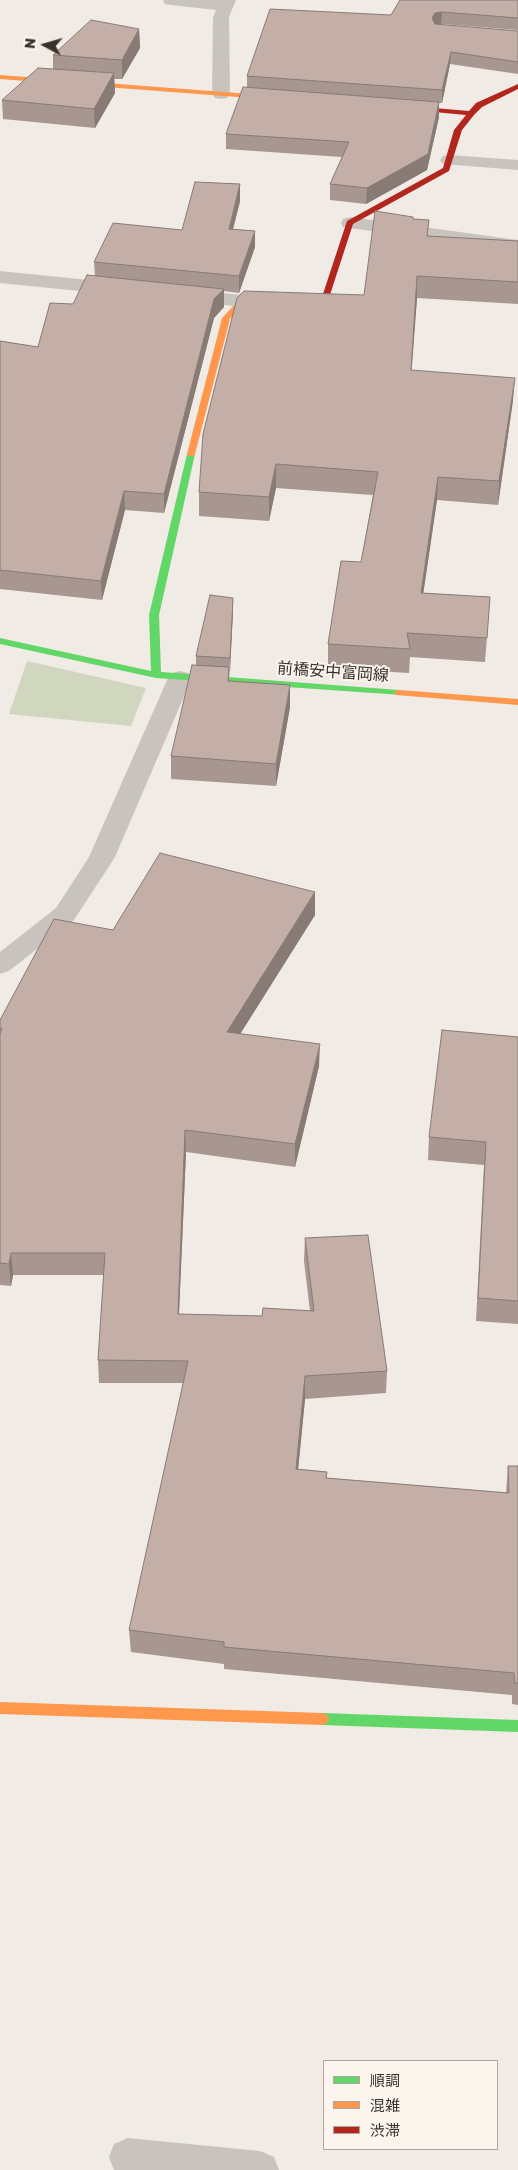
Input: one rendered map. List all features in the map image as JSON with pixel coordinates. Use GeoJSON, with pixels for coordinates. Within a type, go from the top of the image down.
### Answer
{"type":"FeatureCollection","features":[{"type":"Feature","properties":{"kind":"street"},"geometry":{"type":"LineString","coordinates":[[170,0],[227,3],[221,17],[221,94]]}},
{"type":"Feature","properties":{"kind":"street"},"geometry":{"type":"LineString","coordinates":[[0,78],[290,99]]}},
{"type":"Feature","properties":{"kind":"street"},"geometry":{"type":"LineString","coordinates":[[165,294],[243,301],[324,302],[350,223],[446,169],[458,130],[471,113],[479,106],[518,86]]}},
{"type":"Feature","properties":{"kind":"street"},"geometry":{"type":"LineString","coordinates":[[386,106],[471,113]]}},
{"type":"Feature","properties":{"kind":"street"},"geometry":{"type":"LineString","coordinates":[[449,160],[518,165]]}},
{"type":"Feature","properties":{"kind":"street"},"geometry":{"type":"LineString","coordinates":[[350,223],[518,246]]}},
{"type":"Feature","properties":{"kind":"street"},"geometry":{"type":"LineString","coordinates":[[0,277],[136,291]]}},
{"type":"Feature","properties":{"kind":"street"},"geometry":{"type":"LineString","coordinates":[[156,675],[154,615],[184,478],[226,318],[243,301]]}},
{"type":"Feature","properties":{"kind":"street","name":"前橋安中富岡線"},"geometry":{"type":"LineString","coordinates":[[0,641],[156,675],[180,678],[518,702]]}},
{"type":"Feature","properties":{"kind":"street"},"geometry":{"type":"LineString","coordinates":[[0,965],[65,914],[102,857],[180,678]]}},
{"type":"Feature","properties":{"kind":"street"},"geometry":{"type":"LineString","coordinates":[[0,1708],[518,1726]]}},
{"type":"Feature","properties":{"kind":"street"},"geometry":{"type":"LineString","coordinates":[[128,2157],[260,2170]]}},
{"type":"Feature","properties":{"kind":"green space"},"geometry":{"type":"Polygon","coordinates":[[[27,661],[146,688],[131,726],[9,714],[27,661]]]}},
{"type":"Feature","properties":{"kind":"building"},"geometry":{"type":"Polygon","coordinates":[[[400,0],[518,0],[518,18],[442,12],[435,13],[432,18],[435,24],[518,31],[518,62],[451,52],[442,90],[247,76],[270,9],[391,15],[400,0]]]}},
{"type":"Feature","properties":{"kind":"building"},"geometry":{"type":"Polygon","coordinates":[[[91,20],[139,29],[122,60],[53,55],[91,20]]]}},
{"type":"Feature","properties":{"kind":"building"},"geometry":{"type":"Polygon","coordinates":[[[38,68],[114,73],[94,109],[2,100],[38,68]]]}},
{"type":"Feature","properties":{"kind":"building"},"geometry":{"type":"Polygon","coordinates":[[[243,87],[439,102],[428,154],[367,188],[330,184],[349,142],[226,134],[243,87]]]}},
{"type":"Feature","properties":{"kind":"building"},"geometry":{"type":"Polygon","coordinates":[[[195,182],[240,184],[229,229],[255,231],[239,276],[94,262],[113,223],[182,230],[195,182]]]}},
{"type":"Feature","properties":{"kind":"building"},"geometry":{"type":"Polygon","coordinates":[[[375,211],[413,217],[413,219],[429,220],[427,236],[518,241],[518,282],[417,276],[411,370],[515,378],[499,481],[438,477],[421,593],[490,597],[487,638],[407,633],[410,649],[328,644],[341,561],[361,562],[378,472],[276,464],[269,497],[199,492],[203,434],[237,298],[244,291],[364,295],[375,211]]]}},
{"type":"Feature","properties":{"kind":"building"},"geometry":{"type":"Polygon","coordinates":[[[87,275],[224,289],[214,299],[164,494],[124,491],[101,581],[0,570],[0,341],[38,347],[50,303],[73,304],[87,275]]]}},
{"type":"Feature","properties":{"kind":"building"},"geometry":{"type":"Polygon","coordinates":[[[210,595],[233,598],[230,658],[196,656],[210,595]]]}},
{"type":"Feature","properties":{"kind":"building"},"geometry":{"type":"Polygon","coordinates":[[[192,665],[229,667],[228,681],[290,685],[276,764],[171,756],[192,665]]]}},
{"type":"Feature","properties":{"kind":"building"},"geometry":{"type":"Polygon","coordinates":[[[160,853],[315,892],[227,1032],[320,1044],[295,1144],[185,1130],[178,1314],[262,1316],[263,1308],[314,1311],[305,1238],[368,1235],[387,1371],[305,1376],[296,1469],[327,1472],[326,1478],[509,1493],[508,1466],[518,1466],[518,1683],[515,1683],[514,1673],[224,1647],[224,1642],[129,1630],[188,1361],[98,1360],[105,1253],[11,1253],[9,1264],[0,1263],[0,1034],[2,1028],[0,1028],[0,1020],[54,919],[113,930],[160,853]]]}},
{"type":"Feature","properties":{"kind":"building"},"geometry":{"type":"Polygon","coordinates":[[[442,1030],[518,1037],[518,1301],[478,1298],[486,1142],[429,1137],[442,1030]]]}},
{"type":"Feature","properties":{"kind":"traffic: fast"},"geometry":{"type":"LineString","coordinates":[[156,675],[154,615],[191,454]]}},
{"type":"Feature","properties":{"kind":"traffic: fast"},"geometry":{"type":"LineString","coordinates":[[0,641],[156,675],[399,693]]}},
{"type":"Feature","properties":{"kind":"traffic: fast"},"geometry":{"type":"LineString","coordinates":[[322,1719],[518,1726]]}},
{"type":"Feature","properties":{"kind":"traffic: slow"},"geometry":{"type":"LineString","coordinates":[[0,77],[277,98]]}},
{"type":"Feature","properties":{"kind":"traffic: slow"},"geometry":{"type":"LineString","coordinates":[[191,454],[226,318],[243,301],[268,301]]}},
{"type":"Feature","properties":{"kind":"traffic: slow"},"geometry":{"type":"LineString","coordinates":[[399,693],[518,702]]}},
{"type":"Feature","properties":{"kind":"traffic: slow"},"geometry":{"type":"LineString","coordinates":[[0,1708],[322,1719]]}},
{"type":"Feature","properties":{"kind":"traffic: jam"},"geometry":{"type":"LineString","coordinates":[[268,301],[324,302],[350,223],[446,169],[458,130],[471,113],[479,105],[518,86]]}},
{"type":"Feature","properties":{"kind":"traffic: jam"},"geometry":{"type":"LineString","coordinates":[[402,107],[471,113]]}}]}
